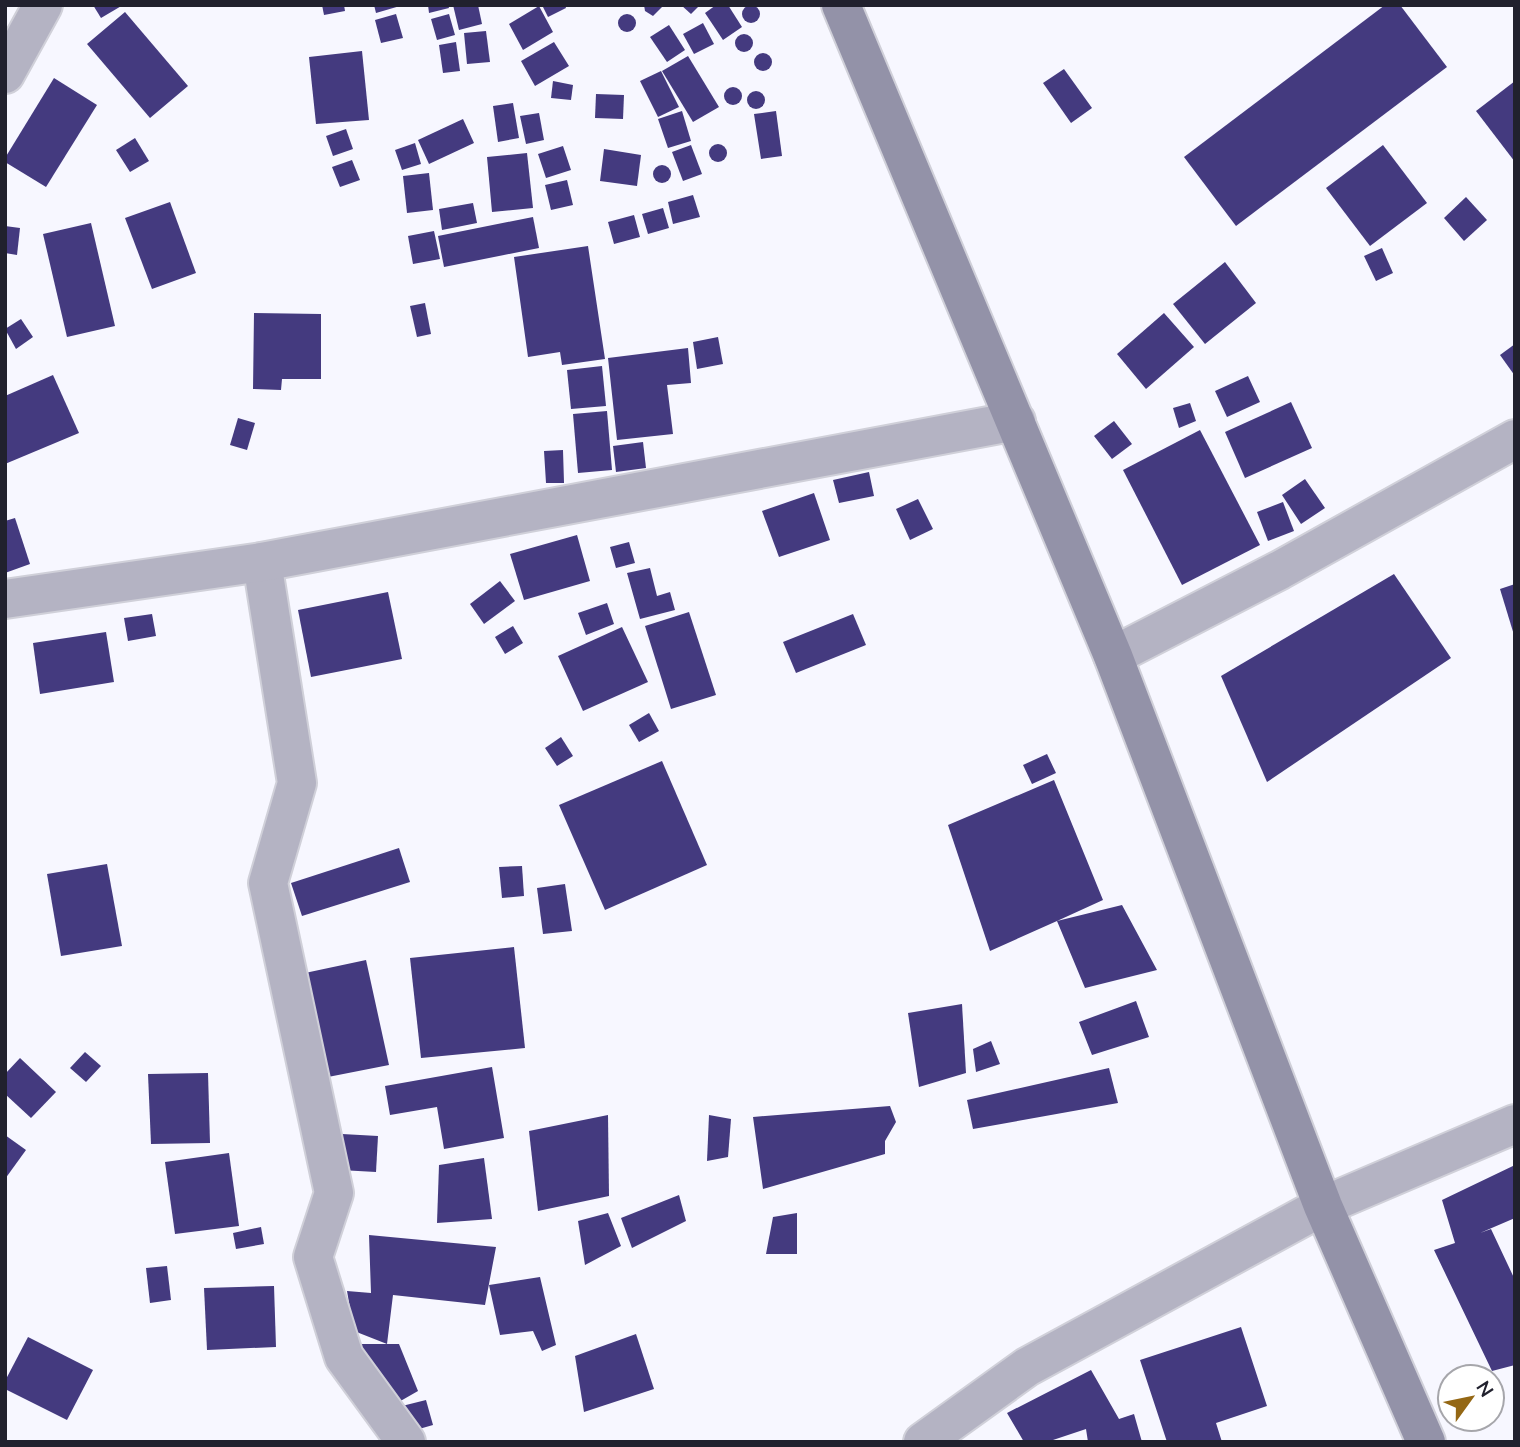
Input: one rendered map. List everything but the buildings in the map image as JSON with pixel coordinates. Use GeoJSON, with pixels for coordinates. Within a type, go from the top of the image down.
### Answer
{"type":"FeatureCollection","features":[{"type":"Feature","properties":{"kind":"street"},"geometry":{"type":"LineString","coordinates":[[5,74],[43,5]]}},
{"type":"Feature","properties":{"kind":"street"},"geometry":{"type":"LineString","coordinates":[[841,5],[1113,656],[1323,1206],[1426,1442]]}},
{"type":"Feature","properties":{"kind":"street"},"geometry":{"type":"LineString","coordinates":[[5,598],[262,562],[1016,421]]}},
{"type":"Feature","properties":{"kind":"street"},"geometry":{"type":"LineString","coordinates":[[1113,656],[1280,570],[1515,439]]}},
{"type":"Feature","properties":{"kind":"street"},"geometry":{"type":"LineString","coordinates":[[262,562],[297,783],[268,883],[334,1193],[313,1257],[344,1357],[406,1442]]}},
{"type":"Feature","properties":{"kind":"street"},"geometry":{"type":"LineString","coordinates":[[923,1442],[1027,1367],[1323,1206],[1515,1124]]}}]}
